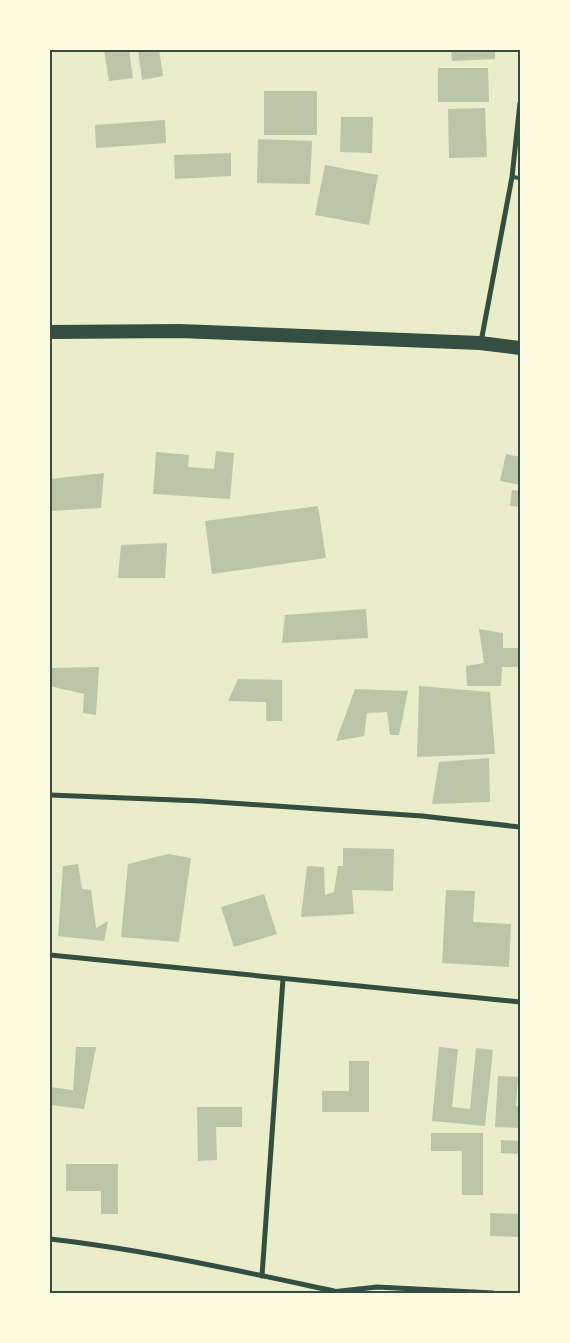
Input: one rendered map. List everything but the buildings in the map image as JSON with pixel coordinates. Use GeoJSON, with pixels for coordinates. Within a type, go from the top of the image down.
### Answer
{"type":"FeatureCollection","features":[{"type":"Feature","properties":{"kind":"highway"},"geometry":{"type":"LineString","coordinates":[[50,332],[180,331],[480,342],[520,348]]}},
{"type":"Feature","properties":{"kind":"street"},"geometry":{"type":"LineString","coordinates":[[480,342],[512,177],[520,103]]}},
{"type":"Feature","properties":{"kind":"street"},"geometry":{"type":"LineString","coordinates":[[50,795],[201,801],[422,816],[520,826]]}},
{"type":"Feature","properties":{"kind":"street"},"geometry":{"type":"LineString","coordinates":[[50,956],[520,1002]]}},
{"type":"Feature","properties":{"kind":"street"},"geometry":{"type":"LineString","coordinates":[[262,1276],[283,979]]}},
{"type":"Feature","properties":{"kind":"street"},"geometry":{"type":"LineString","coordinates":[[50,1239],[153,1255],[262,1276],[331,1292],[377,1287],[493,1293]]}},
{"type":"Feature","properties":{"kind":"lane"},"geometry":{"type":"LineString","coordinates":[[512,177],[520,178]]}}]}
